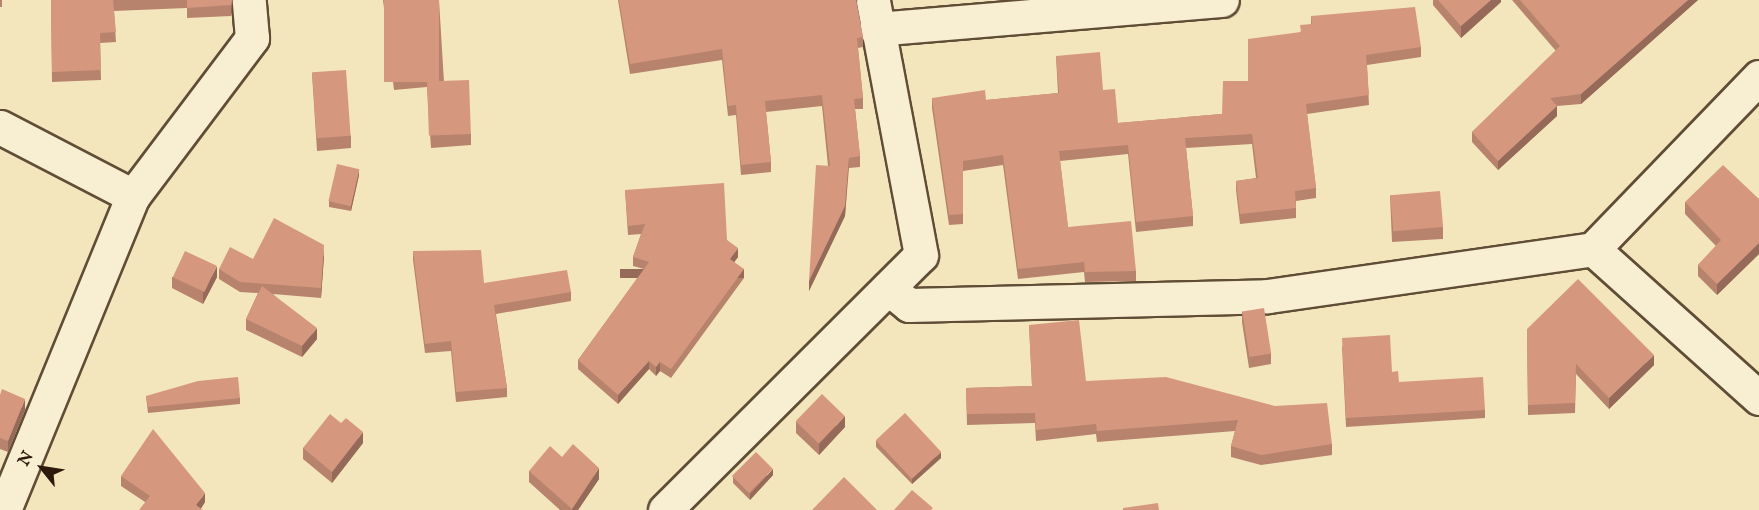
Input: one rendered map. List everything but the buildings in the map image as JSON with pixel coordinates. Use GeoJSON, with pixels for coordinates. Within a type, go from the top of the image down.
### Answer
{"type":"FeatureCollection","features":[{"type":"Feature","properties":{"kind":"street"},"geometry":{"type":"LineString","coordinates":[[4,510],[133,196],[252,38],[249,0]]}},
{"type":"Feature","properties":{"kind":"street"},"geometry":{"type":"LineString","coordinates":[[665,510],[921,255],[874,14],[1222,0]]}},
{"type":"Feature","properties":{"kind":"street"},"geometry":{"type":"LineString","coordinates":[[888,288],[909,305],[1268,296],[1593,249],[1759,77]]}},
{"type":"Feature","properties":{"kind":"street"},"geometry":{"type":"LineString","coordinates":[[0,127],[133,196]]}},
{"type":"Feature","properties":{"kind":"street"},"geometry":{"type":"LineString","coordinates":[[1593,249],[1759,398]]}}]}
